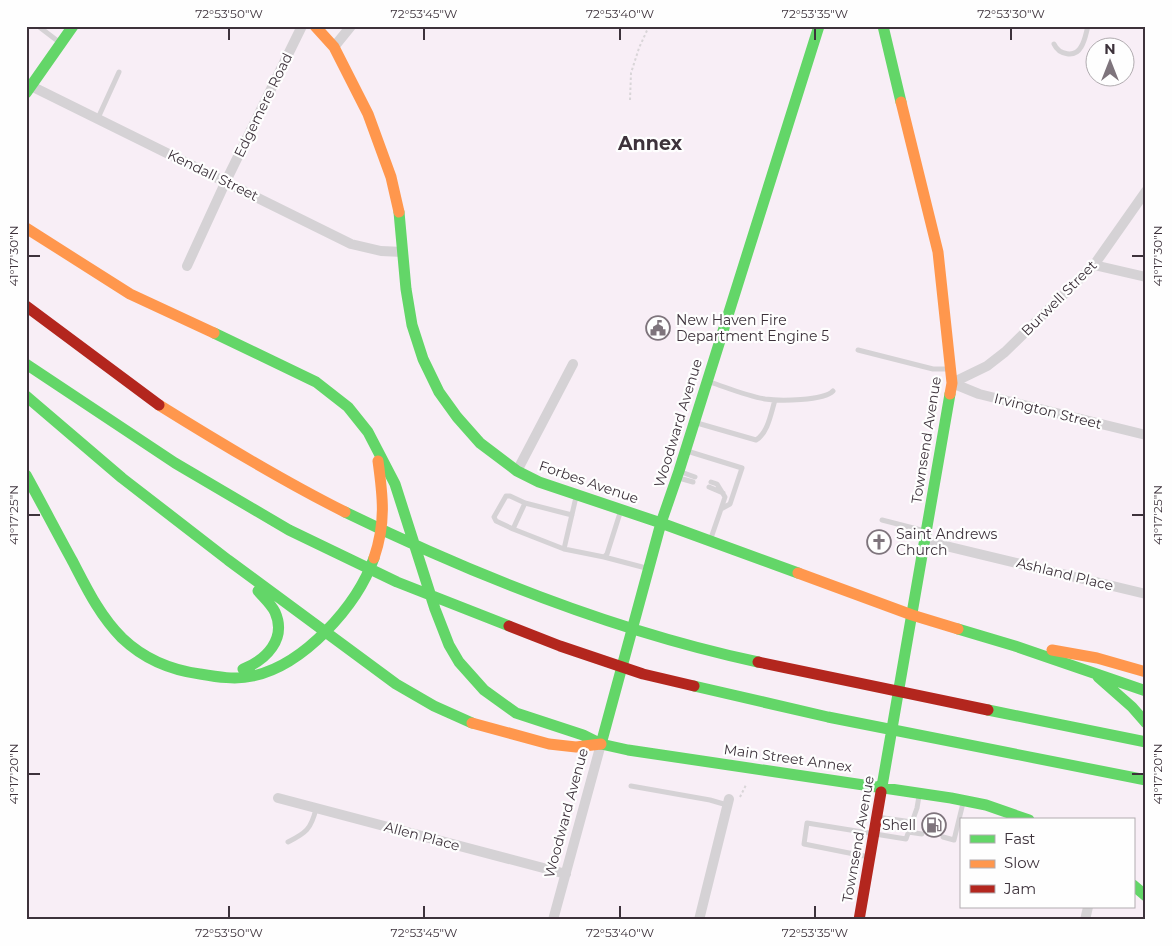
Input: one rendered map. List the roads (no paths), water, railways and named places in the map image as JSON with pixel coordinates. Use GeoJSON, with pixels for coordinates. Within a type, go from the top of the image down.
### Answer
{"type":"FeatureCollection","features":[{"type":"Feature","properties":{"kind":"main road"},"geometry":{"type":"LineString","coordinates":[[28,88],[73,26]]}},
{"type":"Feature","properties":{"kind":"main road","name":"Forbes Avenue"},"geometry":{"type":"LineString","coordinates":[[315,26],[334,47],[368,114],[391,177],[400,215],[406,289],[412,326],[423,359],[439,392],[480,443],[517,471],[539,482],[710,541],[912,615],[1015,646],[1146,691]]}},
{"type":"Feature","properties":{"kind":"main road","name":"Woodward Avenue"},"geometry":{"type":"LineString","coordinates":[[601,744],[661,524],[819,26]]}},
{"type":"Feature","properties":{"kind":"main road","name":"Townsend Avenue"},"geometry":{"type":"LineString","coordinates":[[860,920],[903,660],[952,383],[938,252],[883,26]]}},
{"type":"Feature","properties":{"kind":"main road"},"geometry":{"type":"LineString","coordinates":[[26,228],[130,294],[316,382],[348,407],[368,432],[395,484],[449,645],[459,662],[484,690],[516,714],[584,735],[601,744]]}},
{"type":"Feature","properties":{"kind":"main road"},"geometry":{"type":"LineString","coordinates":[[26,306],[156,403],[226,447],[315,497],[388,533],[500,582],[615,623],[734,657],[1146,742]]}},
{"type":"Feature","properties":{"kind":"main road"},"geometry":{"type":"LineString","coordinates":[[26,364],[175,463],[288,530],[397,582],[560,646],[643,674],[789,708],[1146,780]]}},
{"type":"Feature","properties":{"kind":"main road"},"geometry":{"type":"LineString","coordinates":[[26,396],[122,478],[228,560],[396,684],[434,706],[476,724],[549,744],[576,747],[601,744]]}},
{"type":"Feature","properties":{"kind":"main road"},"geometry":{"type":"LineString","coordinates":[[26,475],[98,609],[112,628],[128,644],[147,658],[179,671],[227,677],[254,676],[291,660],[310,646],[325,632],[347,606],[367,577],[380,543],[384,517],[384,497],[375,445]]}},
{"type":"Feature","properties":{"kind":"main road"},"geometry":{"type":"LineString","coordinates":[[200,674],[234,671],[253,666],[271,651],[278,639],[279,629],[276,613],[228,560]]}},
{"type":"Feature","properties":{"kind":"main road","name":"Forbes Avenue"},"geometry":{"type":"LineString","coordinates":[[1015,646],[1097,658],[1146,672]]}},
{"type":"Feature","properties":{"kind":"main road"},"geometry":{"type":"LineString","coordinates":[[1093,672],[1132,707],[1146,723]]}},
{"type":"Feature","properties":{"kind":"main road","name":"Main Street Annex"},"geometry":{"type":"LineString","coordinates":[[601,744],[628,750],[964,800],[1023,818]]}},
{"type":"Feature","properties":{"kind":"main road"},"geometry":{"type":"LineString","coordinates":[[1134,886],[1146,896]]}},
{"type":"Feature","properties":{"kind":"street","name":"Edgemere Road"},"geometry":{"type":"LineString","coordinates":[[187,266],[226,181],[302,26]]}},
{"type":"Feature","properties":{"kind":"street"},"geometry":{"type":"LineString","coordinates":[[334,47],[351,26]]}},
{"type":"Feature","properties":{"kind":"street","name":"Kendall Street"},"geometry":{"type":"LineString","coordinates":[[28,88],[98,118],[351,244],[381,251],[403,252]]}},
{"type":"Feature","properties":{"kind":"street","name":"Burwell Street"},"geometry":{"type":"LineString","coordinates":[[952,383],[988,366],[1005,352],[1094,265],[1146,191]]}},
{"type":"Feature","properties":{"kind":"street"},"geometry":{"type":"LineString","coordinates":[[1094,265],[1146,277]]}},
{"type":"Feature","properties":{"kind":"street"},"geometry":{"type":"LineString","coordinates":[[517,471],[573,364]]}},
{"type":"Feature","properties":{"kind":"street","name":"Irvington Street"},"geometry":{"type":"LineString","coordinates":[[952,383],[979,394],[1146,435]]}},
{"type":"Feature","properties":{"kind":"street","name":"Ashland Place"},"geometry":{"type":"LineString","coordinates":[[926,536],[1146,594]]}},
{"type":"Feature","properties":{"kind":"street","name":"Woodward Avenue"},"geometry":{"type":"LineString","coordinates":[[554,920],[601,744]]}},
{"type":"Feature","properties":{"kind":"street","name":"Allen Place"},"geometry":{"type":"LineString","coordinates":[[278,798],[566,874]]}},
{"type":"Feature","properties":{"kind":"street"},"geometry":{"type":"LineString","coordinates":[[699,920],[728,802]]}},
{"type":"Feature","properties":{"kind":"lane"},"geometry":{"type":"LineString","coordinates":[[38,26],[62,43]]}},
{"type":"Feature","properties":{"kind":"lane"},"geometry":{"type":"LineString","coordinates":[[1054,44],[1064,54],[1074,54],[1081,48],[1088,26]]}},
{"type":"Feature","properties":{"kind":"lane"},"geometry":{"type":"LineString","coordinates":[[98,118],[119,72]]}},
{"type":"Feature","properties":{"kind":"lane"},"geometry":{"type":"LineString","coordinates":[[858,350],[933,368],[951,369]]}},
{"type":"Feature","properties":{"kind":"lane"},"geometry":{"type":"LineString","coordinates":[[707,381],[764,399],[775,400],[813,398],[829,395],[833,391]]}},
{"type":"Feature","properties":{"kind":"lane"},"geometry":{"type":"LineString","coordinates":[[694,422],[756,440],[761,437],[775,400]]}},
{"type":"Feature","properties":{"kind":"lane"},"geometry":{"type":"LineString","coordinates":[[685,450],[742,468],[730,504],[721,509]]}},
{"type":"Feature","properties":{"kind":"lane"},"geometry":{"type":"LineString","coordinates":[[678,474],[694,480]]}},
{"type":"Feature","properties":{"kind":"lane"},"geometry":{"type":"LineString","coordinates":[[710,485],[718,484],[725,497],[710,541]]}},
{"type":"Feature","properties":{"kind":"lane"},"geometry":{"type":"LineString","coordinates":[[564,549],[577,495]]}},
{"type":"Feature","properties":{"kind":"lane"},"geometry":{"type":"LineString","coordinates":[[572,514],[525,503],[506,496],[494,517],[496,521],[564,549],[649,569]]}},
{"type":"Feature","properties":{"kind":"lane"},"geometry":{"type":"LineString","coordinates":[[513,528],[525,503]]}},
{"type":"Feature","properties":{"kind":"lane"},"geometry":{"type":"LineString","coordinates":[[604,557],[607,554],[621,510]]}},
{"type":"Feature","properties":{"kind":"lane"},"geometry":{"type":"LineString","coordinates":[[882,520],[926,536]]}},
{"type":"Feature","properties":{"kind":"lane"},"geometry":{"type":"LineString","coordinates":[[632,786],[728,802]]}},
{"type":"Feature","properties":{"kind":"lane"},"geometry":{"type":"LineString","coordinates":[[870,857],[804,844],[807,823],[906,839],[917,808],[919,793]]}},
{"type":"Feature","properties":{"kind":"lane"},"geometry":{"type":"LineString","coordinates":[[943,837],[954,840],[964,800]]}},
{"type":"Feature","properties":{"kind":"lane"},"geometry":{"type":"LineString","coordinates":[[288,842],[308,830],[316,808]]}},
{"type":"Feature","properties":{"kind":"lane"},"geometry":{"type":"LineString","coordinates":[[877,817],[912,822]]}},
{"type":"Feature","properties":{"kind":"lane"},"geometry":{"type":"LineString","coordinates":[[908,832],[922,834]]}},
{"type":"Feature","properties":{"kind":"place","name":"New Haven Fire Department Engine 5"},"geometry":{"type":"Point","coordinates":[658,328]}},
{"type":"Feature","properties":{"kind":"place","name":"Saint Andrews Church"},"geometry":{"type":"Point","coordinates":[879,542]}},
{"type":"Feature","properties":{"kind":"place","name":"Shell"},"geometry":{"type":"Point","coordinates":[934,825]}},
{"type":"Feature","properties":{"kind":"district","name":"Annex"},"geometry":{"type":"Point","coordinates":[650,143]}}]}
